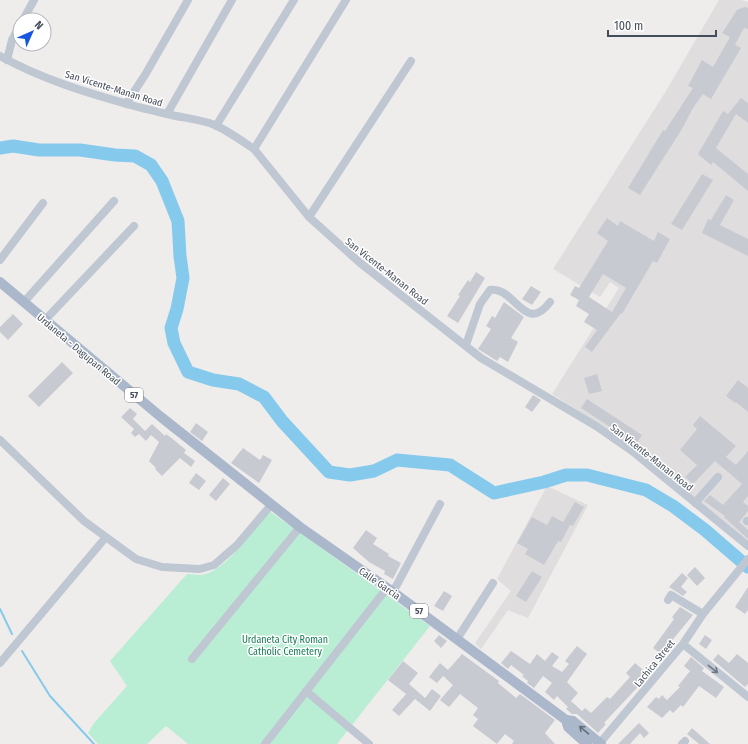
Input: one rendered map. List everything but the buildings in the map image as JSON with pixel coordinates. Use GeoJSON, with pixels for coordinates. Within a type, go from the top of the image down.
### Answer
{"type":"FeatureCollection","features":[{"type":"Feature","properties":{"kind":"main road","name":"Urdaneta - Dagupan Road"},"geometry":{"type":"LineString","coordinates":[[0,282],[161,417],[271,505]]}},
{"type":"Feature","properties":{"kind":"main road","name":"Calle Garcia"},"geometry":{"type":"LineString","coordinates":[[271,505],[390,590],[566,720],[574,721],[600,744]]}},
{"type":"Feature","properties":{"kind":"main road","name":"Calle Garcia"},"geometry":{"type":"LineString","coordinates":[[566,720],[568,727],[587,744]]}},
{"type":"Feature","properties":{"kind":"street"},"geometry":{"type":"LineString","coordinates":[[27,12],[34,0]]}},
{"type":"Feature","properties":{"kind":"street"},"geometry":{"type":"LineString","coordinates":[[126,104],[145,75],[188,0]]}},
{"type":"Feature","properties":{"kind":"street"},"geometry":{"type":"LineString","coordinates":[[167,114],[232,0]]}},
{"type":"Feature","properties":{"kind":"street"},"geometry":{"type":"LineString","coordinates":[[216,126],[294,0]]}},
{"type":"Feature","properties":{"kind":"street"},"geometry":{"type":"LineString","coordinates":[[254,149],[346,0]]}},
{"type":"Feature","properties":{"kind":"street"},"geometry":{"type":"LineString","coordinates":[[4,58],[12,40]]}},
{"type":"Feature","properties":{"kind":"street","name":"San Vicente-Manan Road"},"geometry":{"type":"LineString","coordinates":[[4,58],[38,75],[126,104],[198,120],[216,126],[254,149],[309,217],[359,262],[466,345],[501,370],[596,426],[632,451],[748,546]]}},
{"type":"Feature","properties":{"kind":"street"},"geometry":{"type":"LineString","coordinates":[[309,217],[411,61]]}},
{"type":"Feature","properties":{"kind":"street"},"geometry":{"type":"LineString","coordinates":[[24,302],[114,201]]}},
{"type":"Feature","properties":{"kind":"street"},"geometry":{"type":"LineString","coordinates":[[0,260],[43,203]]}},
{"type":"Feature","properties":{"kind":"street"},"geometry":{"type":"LineString","coordinates":[[45,320],[134,226]]}},
{"type":"Feature","properties":{"kind":"street"},"geometry":{"type":"LineString","coordinates":[[466,345],[480,304],[490,290],[502,292],[523,309],[533,314],[540,313],[550,302]]}},
{"type":"Feature","properties":{"kind":"street"},"geometry":{"type":"LineString","coordinates":[[0,440],[84,521],[136,559],[148,563],[178,569],[200,569],[214,565],[224,558],[271,505]]}},
{"type":"Feature","properties":{"kind":"street"},"geometry":{"type":"LineString","coordinates":[[695,503],[718,477]]}},
{"type":"Feature","properties":{"kind":"street"},"geometry":{"type":"LineString","coordinates":[[265,744],[306,691],[390,590],[440,504]]}},
{"type":"Feature","properties":{"kind":"street"},"geometry":{"type":"LineString","coordinates":[[192,659],[300,527]]}},
{"type":"Feature","properties":{"kind":"street"},"geometry":{"type":"LineString","coordinates":[[0,663],[106,537]]}},
{"type":"Feature","properties":{"kind":"street","name":"Lachica Street"},"geometry":{"type":"LineString","coordinates":[[600,744],[683,644],[703,614],[748,559]]}},
{"type":"Feature","properties":{"kind":"street"},"geometry":{"type":"LineString","coordinates":[[457,639],[493,583]]}},
{"type":"Feature","properties":{"kind":"street"},"geometry":{"type":"LineString","coordinates":[[668,600],[671,595],[703,614]]}},
{"type":"Feature","properties":{"kind":"street"},"geometry":{"type":"LineString","coordinates":[[683,644],[748,697]]}},
{"type":"Feature","properties":{"kind":"street"},"geometry":{"type":"LineString","coordinates":[[306,691],[369,744]]}},
{"type":"Feature","properties":{"kind":"shaded area"},"geometry":{"type":"Polygon","coordinates":[[[719,0],[741,0],[748,2],[748,543],[639,450],[552,394],[619,288],[610,282],[600,297],[553,269],[666,91],[719,0]]]}},
{"type":"Feature","properties":{"kind":"shaded area"},"geometry":{"type":"Polygon","coordinates":[[[547,486],[588,505],[528,618],[508,610],[481,649],[475,643],[511,591],[497,579],[547,486]]]}},
{"type":"Feature","properties":{"kind":"green space","name":"Urdaneta City Roman Catholic Cemetery"},"geometry":{"type":"Polygon","coordinates":[[[271,512],[430,626],[337,744],[188,744],[166,726],[147,744],[98,744],[88,733],[94,723],[127,686],[110,661],[187,574],[199,575],[208,573],[217,568],[235,552],[263,517],[271,512]]]}},
{"type":"Feature","properties":{"kind":"waterway"},"geometry":{"type":"LineString","coordinates":[[0,148],[13,146],[39,150],[80,150],[135,156],[151,165],[162,181],[178,221],[183,278],[177,309],[171,328],[174,343],[188,372],[213,380],[239,384],[264,397],[282,421],[329,472],[350,475],[374,471],[397,460],[450,465],[494,493],[544,482],[566,475],[587,475],[646,490],[673,506],[705,530],[748,567]]}},
{"type":"Feature","properties":{"kind":"waterway"},"geometry":{"type":"LineString","coordinates":[[0,609],[12,634]]}},
{"type":"Feature","properties":{"kind":"waterway"},"geometry":{"type":"LineString","coordinates":[[22,651],[50,696],[94,744]]}}]}
